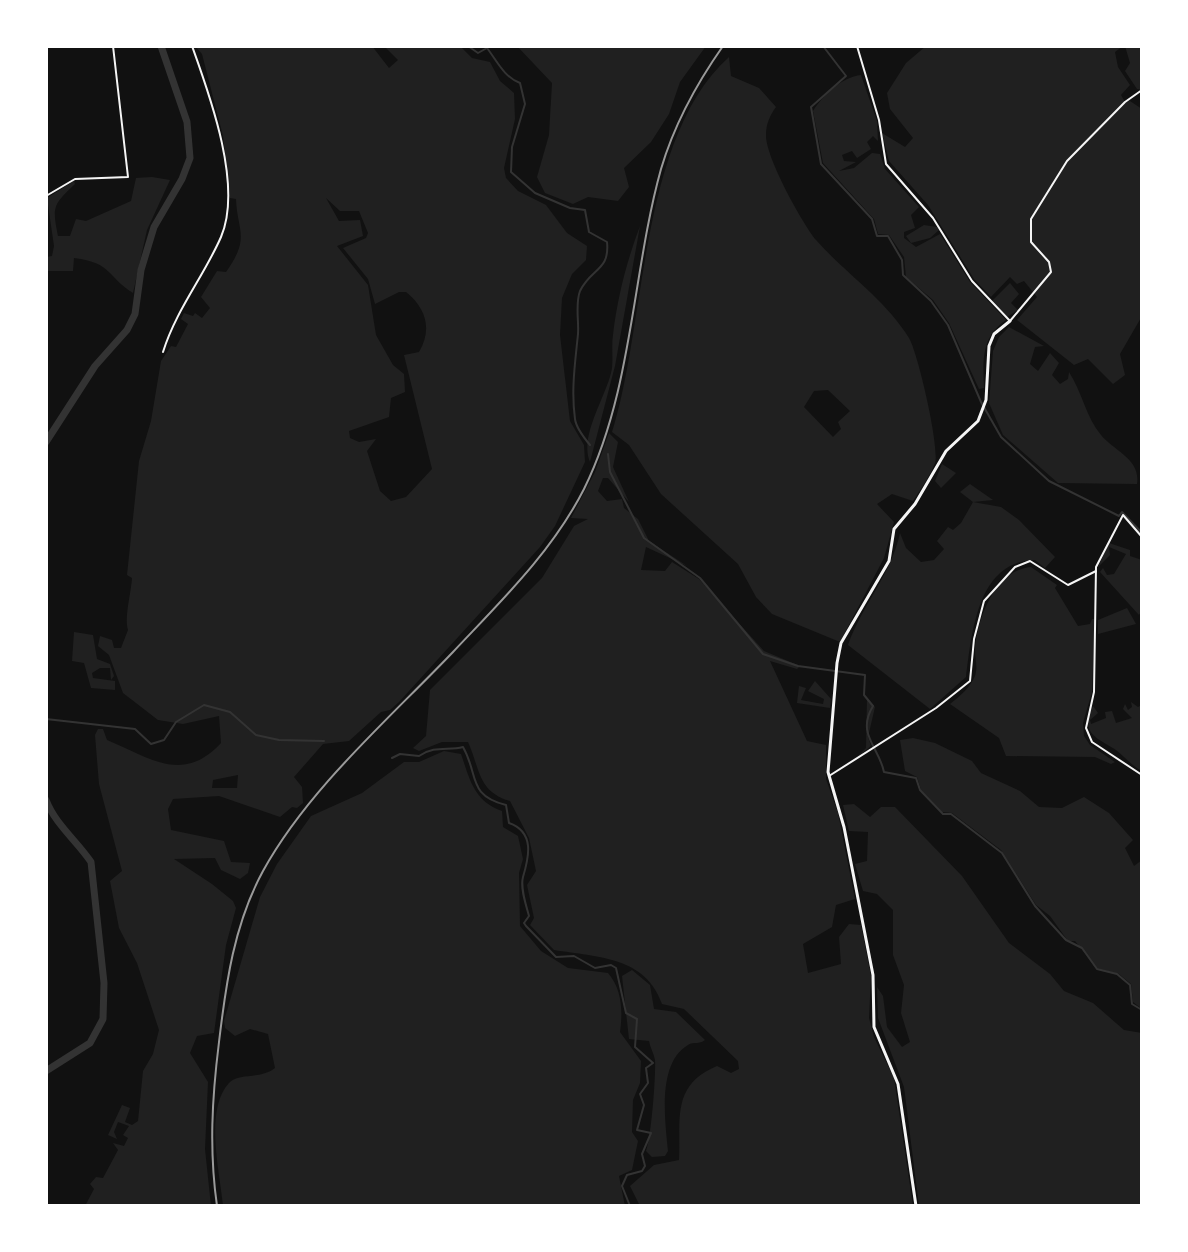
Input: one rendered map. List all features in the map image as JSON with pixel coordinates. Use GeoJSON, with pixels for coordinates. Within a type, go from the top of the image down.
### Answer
{"type":"FeatureCollection","features":[{"type":"Feature","properties":{"kind":"street"},"geometry":{"type":"LineString","coordinates":[[46,196],[75,179],[128,177],[113,46]]}},
{"type":"Feature","properties":{"kind":"street"},"geometry":{"type":"LineString","coordinates":[[163,352],[178,314],[219,241],[229,211],[218,124],[192,46]]}},
{"type":"Feature","properties":{"kind":"street"},"geometry":{"type":"LineString","coordinates":[[857,46],[879,120],[886,164],[933,218],[972,281],[1010,321]]}},
{"type":"Feature","properties":{"kind":"street"},"geometry":{"type":"LineString","coordinates":[[916,1206],[898,1084],[874,1027],[873,975],[844,827],[829,776],[841,643],[889,561],[897,525],[915,504],[946,451],[978,421],[986,400],[989,346],[994,334],[1010,321],[1051,272],[1049,262],[1031,242],[1031,219],[1067,161],[1125,102],[1142,90]]}},
{"type":"Feature","properties":{"kind":"street"},"geometry":{"type":"LineString","coordinates":[[1142,537],[1123,515],[1099,554],[1094,692],[1086,728],[1092,742],[1128,769],[1142,775]]}},
{"type":"Feature","properties":{"kind":"street"},"geometry":{"type":"LineString","coordinates":[[829,776],[936,708],[970,681],[974,639],[984,601],[1015,567],[1030,561],[1068,585],[1096,571]]}},
{"type":"Feature","properties":{"kind":"shaded area"},"geometry":{"type":"Polygon","coordinates":[[[195,46],[372,46],[389,68],[398,60],[384,46],[460,46],[472,58],[490,62],[500,81],[514,93],[515,119],[504,168],[506,178],[518,191],[546,205],[567,233],[587,246],[586,260],[572,274],[562,298],[560,335],[570,421],[584,445],[585,462],[555,526],[540,547],[399,702],[390,710],[381,712],[349,741],[323,744],[294,777],[302,787],[303,803],[297,808],[292,807],[280,817],[219,796],[173,799],[168,809],[171,830],[224,841],[231,862],[250,863],[248,873],[240,879],[221,870],[215,858],[174,859],[212,884],[233,901],[236,908],[226,945],[214,1033],[197,1036],[190,1053],[208,1082],[205,1149],[211,1206],[85,1206],[94,1189],[90,1184],[96,1177],[103,1178],[118,1150],[113,1143],[124,1146],[128,1138],[123,1135],[129,1126],[118,1122],[114,1132],[117,1139],[108,1135],[122,1105],[130,1108],[125,1122],[132,1125],[138,1121],[143,1071],[153,1054],[159,1030],[137,963],[119,928],[110,881],[122,871],[99,784],[95,735],[98,729],[103,729],[107,740],[165,764],[179,765],[207,756],[221,743],[219,716],[183,724],[158,720],[123,693],[109,655],[98,646],[100,636],[112,640],[114,648],[121,648],[128,630],[132,578],[127,575],[139,461],[151,421],[161,361],[171,346],[176,347],[188,324],[181,319],[184,313],[193,316],[195,313],[202,318],[210,308],[201,297],[217,271],[226,272],[240,242],[236,199],[230,198],[223,136],[202,54],[195,46]],[[326,198],[339,221],[360,220],[363,236],[337,246],[368,285],[376,335],[393,365],[404,374],[405,392],[391,398],[389,417],[349,431],[350,438],[359,442],[376,439],[367,451],[380,491],[391,501],[406,497],[432,469],[404,355],[419,352],[425,336],[425,320],[419,305],[406,292],[399,292],[375,304],[368,279],[343,248],[366,238],[368,233],[359,211],[340,211],[326,198]],[[238,775],[213,780],[212,788],[237,788],[238,775]]]}},
{"type":"Feature","properties":{"kind":"shaded area"},"geometry":{"type":"Polygon","coordinates":[[[517,46],[706,46],[680,82],[669,114],[651,142],[624,168],[629,187],[618,201],[588,197],[573,204],[545,193],[537,177],[549,135],[552,83],[517,46]]]}},
{"type":"Feature","properties":{"kind":"shaded area"},"geometry":{"type":"Polygon","coordinates":[[[926,46],[1123,46],[1115,52],[1118,67],[1130,85],[1121,95],[1125,102],[1130,101],[1142,109],[1142,316],[1120,354],[1125,375],[1113,384],[1088,359],[1074,365],[1017,320],[1037,297],[1024,281],[1017,284],[1010,277],[991,297],[974,279],[928,205],[889,161],[882,133],[905,147],[913,138],[890,109],[887,93],[906,63],[926,46]]]}},
{"type":"Feature","properties":{"kind":"shaded area"},"geometry":{"type":"Polygon","coordinates":[[[1125,46],[1142,46],[1142,90],[1137,89],[1125,71],[1130,63],[1125,46]]]}},
{"type":"Feature","properties":{"kind":"shaded area"},"geometry":{"type":"Polygon","coordinates":[[[729,57],[731,76],[759,88],[776,107],[767,127],[767,145],[794,205],[816,240],[899,324],[913,347],[922,380],[934,439],[935,463],[913,501],[892,494],[877,504],[894,522],[884,558],[840,642],[772,614],[756,597],[738,564],[661,494],[629,445],[612,432],[662,182],[678,134],[700,92],[729,57]],[[828,390],[814,391],[804,407],[833,437],[841,429],[838,422],[850,411],[828,390]]]}},
{"type":"Feature","properties":{"kind":"shaded area"},"geometry":{"type":"Polygon","coordinates":[[[861,75],[877,121],[878,141],[873,136],[867,142],[871,149],[857,158],[852,151],[842,155],[844,161],[856,162],[839,171],[854,168],[872,153],[880,154],[885,169],[919,207],[911,215],[915,228],[904,232],[904,238],[916,247],[940,234],[970,282],[1006,320],[992,334],[985,350],[984,388],[979,389],[949,323],[933,300],[906,277],[904,257],[889,235],[878,234],[874,219],[823,163],[813,111],[834,88],[847,79],[861,75]]]}},
{"type":"Feature","properties":{"kind":"shaded area"},"geometry":{"type":"Polygon","coordinates":[[[136,178],[170,180],[147,230],[133,293],[103,267],[87,260],[74,258],[73,271],[46,271],[46,257],[52,256],[54,246],[47,198],[74,181],[75,184],[58,202],[55,212],[58,236],[70,236],[76,219],[86,221],[131,201],[136,178]]]}},
{"type":"Feature","properties":{"kind":"shaded area"},"geometry":{"type":"Polygon","coordinates":[[[924,225],[939,230],[930,238],[911,243],[906,236],[924,225]]]}},
{"type":"Feature","properties":{"kind":"shaded area"},"geometry":{"type":"Polygon","coordinates":[[[640,226],[615,366],[590,462],[587,452],[590,429],[611,373],[617,308],[640,226]]]}},
{"type":"Feature","properties":{"kind":"shaded area"},"geometry":{"type":"Polygon","coordinates":[[[1010,283],[1019,294],[1011,303],[1018,310],[1007,317],[992,301],[1010,283]]]}},
{"type":"Feature","properties":{"kind":"shaded area"},"geometry":{"type":"Polygon","coordinates":[[[1009,327],[1044,346],[1035,347],[1030,364],[1038,371],[1050,353],[1059,363],[1052,375],[1060,384],[1068,379],[1069,372],[1096,428],[1135,468],[1137,484],[1058,483],[1003,435],[989,403],[993,351],[999,337],[1009,327]]]}},
{"type":"Feature","properties":{"kind":"shaded area"},"geometry":{"type":"Polygon","coordinates":[[[609,433],[618,442],[613,467],[629,502],[608,478],[603,478],[598,491],[607,501],[622,499],[624,508],[638,519],[649,541],[687,566],[646,547],[641,570],[665,571],[672,562],[699,579],[764,651],[800,666],[797,669],[770,661],[807,741],[826,745],[826,779],[838,813],[855,899],[836,905],[832,927],[803,944],[808,973],[841,964],[839,937],[849,924],[861,925],[871,976],[869,1018],[874,1037],[894,1078],[913,1206],[640,1206],[630,1186],[654,1165],[679,1160],[680,1117],[685,1093],[702,1074],[717,1066],[731,1073],[739,1069],[738,1061],[684,1009],[662,1004],[655,988],[632,968],[603,958],[554,950],[530,925],[534,918],[527,885],[536,871],[529,838],[510,801],[492,792],[486,785],[468,742],[442,742],[419,751],[413,748],[426,736],[430,690],[542,578],[574,526],[588,519],[571,518],[595,472],[609,433]]]}},
{"type":"Feature","properties":{"kind":"shaded area"},"geometry":{"type":"Polygon","coordinates":[[[942,464],[956,473],[941,488],[935,481],[942,464]]]}},
{"type":"Feature","properties":{"kind":"shaded area"},"geometry":{"type":"Polygon","coordinates":[[[970,484],[993,500],[973,502],[960,492],[970,484]]]}},
{"type":"Feature","properties":{"kind":"shaded area"},"geometry":{"type":"Polygon","coordinates":[[[973,502],[1001,507],[1019,520],[1055,557],[1045,568],[1035,560],[1016,564],[1001,573],[989,586],[975,621],[966,677],[930,709],[848,645],[890,563],[900,533],[906,548],[921,562],[934,560],[944,549],[937,541],[948,527],[953,530],[961,523],[973,502]]]}},
{"type":"Feature","properties":{"kind":"shaded area"},"geometry":{"type":"Polygon","coordinates":[[[1109,543],[1130,550],[1130,556],[1142,560],[1142,610],[1139,615],[1100,572],[1103,568],[1107,575],[1114,574],[1126,554],[1109,547],[1110,555],[1098,567],[1109,543]]]}},
{"type":"Feature","properties":{"kind":"shaded area"},"geometry":{"type":"Polygon","coordinates":[[[1031,567],[1057,585],[1055,588],[1078,626],[1090,624],[1095,619],[1092,692],[1083,723],[1084,736],[1090,745],[1115,762],[1111,764],[1095,757],[1006,756],[999,738],[950,704],[968,688],[975,676],[977,638],[990,598],[1007,577],[1031,567]]]}},
{"type":"Feature","properties":{"kind":"shaded area"},"geometry":{"type":"Polygon","coordinates":[[[1127,608],[1136,624],[1098,634],[1098,620],[1127,608]]]}},
{"type":"Feature","properties":{"kind":"shaded area"},"geometry":{"type":"Polygon","coordinates":[[[74,632],[93,635],[97,659],[110,664],[114,676],[111,680],[110,668],[100,668],[92,673],[93,678],[115,681],[115,690],[91,688],[84,663],[72,661],[74,632]]]}},
{"type":"Feature","properties":{"kind":"shaded area"},"geometry":{"type":"Polygon","coordinates":[[[815,681],[831,699],[830,708],[797,703],[799,686],[806,688],[801,700],[823,704],[824,699],[808,691],[815,681]]]}},
{"type":"Feature","properties":{"kind":"shaded area"},"geometry":{"type":"Polygon","coordinates":[[[867,698],[875,707],[868,737],[871,746],[857,757],[866,748],[867,698]]]}},
{"type":"Feature","properties":{"kind":"shaded area"},"geometry":{"type":"Polygon","coordinates":[[[1131,702],[1138,707],[1142,705],[1142,771],[1092,734],[1088,723],[1093,706],[1098,713],[1090,720],[1091,724],[1106,718],[1105,712],[1112,711],[1116,723],[1132,718],[1123,709],[1125,704],[1128,710],[1132,707],[1131,702]]]}},
{"type":"Feature","properties":{"kind":"shaded area"},"geometry":{"type":"Polygon","coordinates":[[[913,738],[935,743],[972,761],[981,773],[1020,791],[1039,807],[1062,808],[1084,797],[1109,813],[1133,840],[1125,848],[1134,866],[1142,860],[1142,1009],[1133,1002],[1131,984],[1119,974],[1097,968],[1075,941],[1068,941],[1050,916],[1036,905],[1001,850],[952,813],[942,812],[921,790],[917,777],[905,771],[900,740],[913,738]]]}},
{"type":"Feature","properties":{"kind":"shaded area"},"geometry":{"type":"Polygon","coordinates":[[[444,751],[461,754],[479,795],[502,811],[503,827],[518,836],[523,859],[519,873],[520,926],[541,951],[568,968],[608,973],[619,993],[620,1032],[641,1061],[640,1083],[633,1100],[632,1132],[638,1141],[632,1170],[619,1176],[625,1206],[223,1206],[215,1125],[221,1095],[233,1080],[263,1074],[275,1068],[268,1034],[250,1029],[235,1036],[225,1028],[224,1021],[260,897],[277,864],[311,816],[362,793],[404,762],[419,762],[444,751]]]}},
{"type":"Feature","properties":{"kind":"shaded area"},"geometry":{"type":"Polygon","coordinates":[[[854,804],[870,817],[881,807],[895,807],[962,876],[1009,943],[1050,974],[1064,991],[1093,1003],[1124,1030],[1142,1033],[1142,1206],[919,1206],[904,1087],[878,1018],[877,987],[883,996],[887,1027],[902,1047],[910,1042],[901,1013],[904,985],[893,955],[893,910],[877,894],[863,891],[855,864],[867,861],[868,832],[849,831],[843,805],[854,804]]]}},
{"type":"Feature","properties":{"kind":"shaded area"},"geometry":{"type":"Polygon","coordinates":[[[632,970],[650,985],[654,1009],[676,1012],[705,1040],[688,1045],[678,1053],[671,1065],[665,1093],[668,1151],[665,1156],[652,1157],[646,1151],[653,1107],[655,1060],[649,1041],[629,1039],[622,976],[632,970]]]}},
{"type":"Feature","properties":{"kind":"waterway"},"geometry":{"type":"LineString","coordinates":[[46,442],[95,366],[127,330],[135,314],[141,270],[154,227],[182,179],[190,158],[187,122],[161,46]]}},
{"type":"Feature","properties":{"kind":"waterway"},"geometry":{"type":"LineString","coordinates":[[468,46],[478,53],[487,48],[505,73],[520,83],[525,104],[512,147],[511,172],[535,193],[570,208],[585,210],[589,232],[607,242],[606,259],[584,283],[578,301],[574,408],[577,426],[590,445]]}},
{"type":"Feature","properties":{"kind":"waterway"},"geometry":{"type":"LineString","coordinates":[[823,46],[846,76],[811,107],[821,164],[872,219],[877,236],[888,236],[902,260],[903,275],[931,301],[948,325],[981,402],[1001,437],[1049,481],[1119,516],[1122,512],[1142,533]]}},
{"type":"Feature","properties":{"kind":"waterway"},"geometry":{"type":"LineString","coordinates":[[608,454],[610,472],[644,538],[700,578],[763,654],[798,666],[865,675],[864,695],[873,706],[868,716],[868,733],[884,772],[916,778],[920,790],[943,814],[951,814],[1002,853],[1035,906],[1066,940],[1082,948],[1097,969],[1117,974],[1130,985],[1132,1004],[1142,1010]]}},
{"type":"Feature","properties":{"kind":"waterway"},"geometry":{"type":"LineString","coordinates":[[46,719],[135,729],[151,744],[164,740],[176,722],[204,705],[230,712],[256,735],[279,740],[324,741]]}},
{"type":"Feature","properties":{"kind":"waterway"},"geometry":{"type":"LineString","coordinates":[[392,758],[400,754],[419,756],[436,749],[463,747],[479,790],[506,805],[509,823],[523,832],[526,839],[528,853],[522,881],[529,916],[524,923],[526,926],[556,957],[574,956],[595,968],[611,965],[616,968],[626,1013],[637,1019],[635,1047],[653,1063],[646,1068],[648,1083],[640,1094],[644,1105],[637,1130],[651,1133],[642,1154],[645,1166],[642,1171],[627,1175],[622,1186],[630,1206]]}},
{"type":"Feature","properties":{"kind":"waterway"},"geometry":{"type":"LineString","coordinates":[[46,800],[55,817],[91,862],[104,983],[103,1019],[90,1043],[46,1071]]}},
{"type":"Feature","properties":{"kind":"railway"},"geometry":{"type":"LineString","coordinates":[[217,1206],[212,1144],[217,1063],[233,954],[253,891],[281,841],[326,783],[507,595],[557,534],[584,489],[613,412],[661,169],[687,105],[723,46]]}}]}
